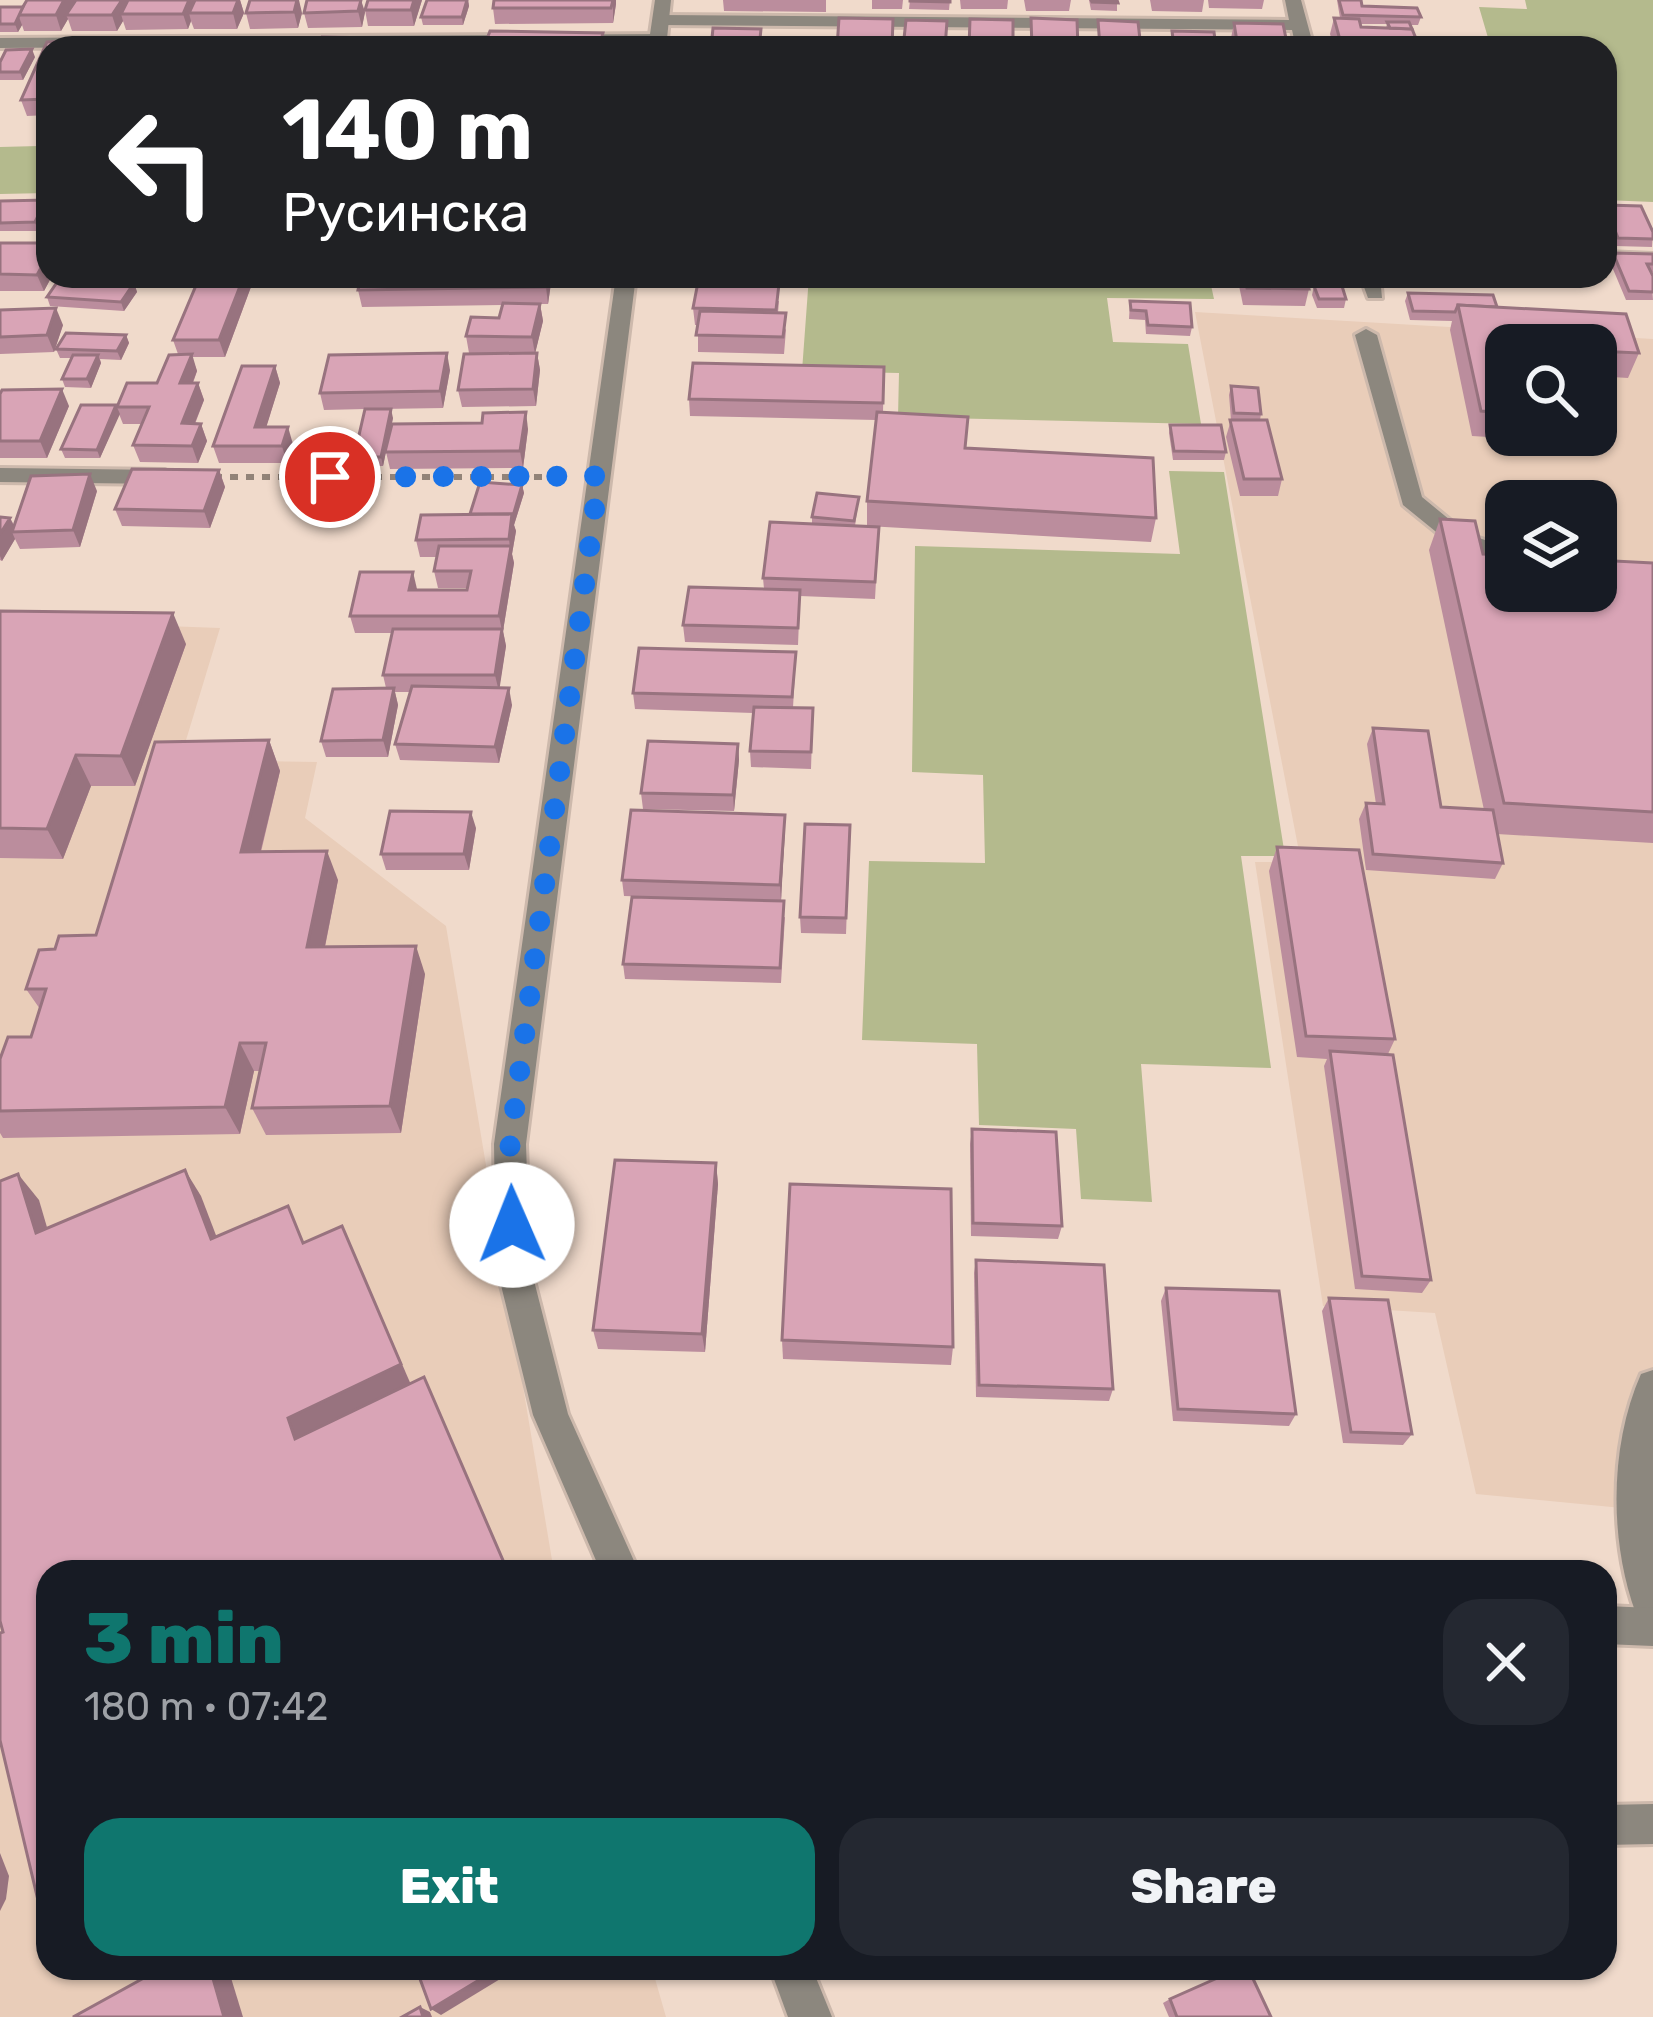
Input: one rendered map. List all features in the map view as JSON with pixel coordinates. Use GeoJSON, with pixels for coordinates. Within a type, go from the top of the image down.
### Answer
{"type":"FeatureCollection","features":[{"type":"Feature","properties":{"kind":"street"},"geometry":{"type":"LineString","coordinates":[[659,35],[664,0]]}},
{"type":"Feature","properties":{"kind":"street"},"geometry":{"type":"LineString","coordinates":[[1293,0],[1302,36]]}},
{"type":"Feature","properties":{"kind":"street"},"geometry":{"type":"LineString","coordinates":[[627,36],[1299,25]]}},
{"type":"Feature","properties":{"kind":"street"},"geometry":{"type":"LineString","coordinates":[[0,43],[36,43]]}},
{"type":"Feature","properties":{"kind":"street"},"geometry":{"type":"LineString","coordinates":[[1617,258],[1653,260]]}},
{"type":"Feature","properties":{"kind":"street"},"geometry":{"type":"LineString","coordinates":[[615,1560],[551,1415],[513,1265],[510,1144],[624,288]]}},
{"type":"Feature","properties":{"kind":"street"},"geometry":{"type":"LineString","coordinates":[[1366,335],[1411,500],[1459,538],[1485,547]]}},
{"type":"Feature","properties":{"kind":"street"},"geometry":{"type":"LineString","coordinates":[[0,475],[195,477]]}},
{"type":"Feature","properties":{"kind":"street"},"geometry":{"type":"LineString","coordinates":[[1653,1386],[1637,1449],[1634,1525],[1653,1611]]}},
{"type":"Feature","properties":{"kind":"street"},"geometry":{"type":"LineString","coordinates":[[1617,1626],[1653,1628]]}},
{"type":"Feature","properties":{"kind":"street"},"geometry":{"type":"LineString","coordinates":[[1617,1825],[1653,1824]]}},
{"type":"Feature","properties":{"kind":"street"},"geometry":{"type":"LineString","coordinates":[[795,1980],[810,2017]]}},
{"type":"Feature","properties":{"kind":"path"},"geometry":{"type":"LineString","coordinates":[[195,477],[599,476]]}},
{"type":"Feature","properties":{"kind":"shaded area"},"geometry":{"type":"Polygon","coordinates":[[[1195,312],[1485,329],[1485,456],[1617,456],[1617,337],[1653,339],[1653,1511],[1476,1494],[1435,1313],[1323,1306],[1255,862],[1301,862],[1195,312]]]}},
{"type":"Feature","properties":{"kind":"shaded area"},"geometry":{"type":"Polygon","coordinates":[[[0,620],[220,628],[180,760],[317,762],[305,818],[446,926],[552,1560],[36,1560],[36,1980],[655,1980],[666,2017],[0,2017],[0,620]]]}},
{"type":"Feature","properties":{"kind":"green space"},"geometry":{"type":"Polygon","coordinates":[[[1525,0],[1653,0],[1653,202],[1617,200],[1617,36],[1487,36],[1479,7],[1527,9],[1525,0]]]}},
{"type":"Feature","properties":{"kind":"green space"},"geometry":{"type":"Polygon","coordinates":[[[36,146],[36,193],[0,194],[0,147],[36,146]]]}},
{"type":"Feature","properties":{"kind":"green space"},"geometry":{"type":"Polygon","coordinates":[[[808,288],[1212,288],[1214,299],[1107,298],[1113,342],[1188,344],[1201,424],[898,417],[899,373],[802,371],[808,288]]]}},
{"type":"Feature","properties":{"kind":"green space"},"geometry":{"type":"Polygon","coordinates":[[[1169,471],[1224,472],[1285,856],[1241,856],[1271,1068],[1141,1064],[1152,1202],[1081,1199],[1076,1129],[979,1125],[977,1044],[862,1040],[869,861],[985,863],[983,775],[912,772],[915,546],[1180,554],[1169,471]]]}},
{"type":"Feature","properties":{"kind":"building"},"geometry":{"type":"Polygon","coordinates":[[[27,0],[64,0],[56,15],[18,15],[27,0]]]}},
{"type":"Feature","properties":{"kind":"building"},"geometry":{"type":"Polygon","coordinates":[[[76,0],[122,0],[112,15],[66,15],[76,0]]]}},
{"type":"Feature","properties":{"kind":"building"},"geometry":{"type":"Polygon","coordinates":[[[128,0],[189,0],[183,14],[121,14],[128,0]]]}},
{"type":"Feature","properties":{"kind":"building"},"geometry":{"type":"Polygon","coordinates":[[[195,0],[238,0],[233,13],[189,13],[195,0]]]}},
{"type":"Feature","properties":{"kind":"building"},"geometry":{"type":"Polygon","coordinates":[[[250,0],[297,0],[294,12],[246,13],[250,0]]]}},
{"type":"Feature","properties":{"kind":"building"},"geometry":{"type":"Polygon","coordinates":[[[307,0],[361,0],[358,11],[304,13],[307,0]]]}},
{"type":"Feature","properties":{"kind":"building"},"geometry":{"type":"Polygon","coordinates":[[[368,0],[414,0],[411,10],[365,10],[368,0]]]}},
{"type":"Feature","properties":{"kind":"building"},"geometry":{"type":"Polygon","coordinates":[[[427,0],[467,0],[462,17],[421,17],[427,0]]]}},
{"type":"Feature","properties":{"kind":"building"},"geometry":{"type":"Polygon","coordinates":[[[494,0],[613,0],[611,8],[493,8],[494,0]]]}},
{"type":"Feature","properties":{"kind":"building"},"geometry":{"type":"Polygon","coordinates":[[[1339,0],[1361,0],[1362,6],[1417,8],[1421,17],[1343,15],[1339,0]]]}},
{"type":"Feature","properties":{"kind":"building"},"geometry":{"type":"Polygon","coordinates":[[[0,7],[23,7],[15,24],[0,24],[0,7]]]}},
{"type":"Feature","properties":{"kind":"building"},"geometry":{"type":"Polygon","coordinates":[[[839,18],[893,19],[892,36],[838,36],[839,18]]]}},
{"type":"Feature","properties":{"kind":"building"},"geometry":{"type":"Polygon","coordinates":[[[1031,18],[1077,20],[1078,36],[1032,36],[1031,18]]]}},
{"type":"Feature","properties":{"kind":"building"},"geometry":{"type":"Polygon","coordinates":[[[1334,18],[1359,19],[1361,27],[1412,29],[1415,36],[1339,36],[1334,18]]]}},
{"type":"Feature","properties":{"kind":"building"},"geometry":{"type":"Polygon","coordinates":[[[970,19],[1013,20],[1013,36],[969,36],[970,19]]]}},
{"type":"Feature","properties":{"kind":"building"},"geometry":{"type":"Polygon","coordinates":[[[906,20],[947,21],[946,36],[904,36],[906,20]]]}},
{"type":"Feature","properties":{"kind":"building"},"geometry":{"type":"Polygon","coordinates":[[[1098,20],[1138,22],[1140,36],[1099,36],[1098,20]]]}},
{"type":"Feature","properties":{"kind":"building"},"geometry":{"type":"Polygon","coordinates":[[[1387,22],[1409,22],[1412,29],[1390,28],[1387,22]]]}},
{"type":"Feature","properties":{"kind":"building"},"geometry":{"type":"Polygon","coordinates":[[[1234,23],[1283,24],[1286,36],[1236,36],[1234,23]]]}},
{"type":"Feature","properties":{"kind":"building"},"geometry":{"type":"Polygon","coordinates":[[[713,28],[761,29],[760,36],[712,36],[713,28]]]}},
{"type":"Feature","properties":{"kind":"building"},"geometry":{"type":"Polygon","coordinates":[[[490,31],[603,33],[602,36],[488,36],[490,31]]]}},
{"type":"Feature","properties":{"kind":"building"},"geometry":{"type":"Polygon","coordinates":[[[1172,31],[1214,32],[1214,36],[1173,36],[1172,31]]]}},
{"type":"Feature","properties":{"kind":"building"},"geometry":{"type":"Polygon","coordinates":[[[32,49],[20,72],[0,72],[6,50],[32,49]]]}},
{"type":"Feature","properties":{"kind":"building"},"geometry":{"type":"Polygon","coordinates":[[[36,67],[36,99],[21,100],[36,67]]]}},
{"type":"Feature","properties":{"kind":"building"},"geometry":{"type":"Polygon","coordinates":[[[36,200],[35,222],[0,223],[0,201],[36,200]]]}},
{"type":"Feature","properties":{"kind":"building"},"geometry":{"type":"Polygon","coordinates":[[[1617,205],[1641,206],[1653,239],[1618,238],[1617,205]]]}},
{"type":"Feature","properties":{"kind":"building"},"geometry":{"type":"Polygon","coordinates":[[[0,243],[36,243],[36,275],[0,274],[0,243]]]}},
{"type":"Feature","properties":{"kind":"building"},"geometry":{"type":"Polygon","coordinates":[[[1617,253],[1653,254],[1653,264],[1647,264],[1653,292],[1629,291],[1617,253]]]}},
{"type":"Feature","properties":{"kind":"building"},"geometry":{"type":"Polygon","coordinates":[[[53,288],[131,288],[121,302],[47,297],[53,288]]]}},
{"type":"Feature","properties":{"kind":"building"},"geometry":{"type":"Polygon","coordinates":[[[195,288],[239,288],[219,340],[173,340],[195,288]]]}},
{"type":"Feature","properties":{"kind":"building"},"geometry":{"type":"Polygon","coordinates":[[[358,288],[483,288],[358,290],[358,288]]]}},
{"type":"Feature","properties":{"kind":"building"},"geometry":{"type":"Polygon","coordinates":[[[697,288],[779,288],[776,310],[693,308],[697,288]]]}},
{"type":"Feature","properties":{"kind":"building"},"geometry":{"type":"Polygon","coordinates":[[[1315,288],[1343,288],[1346,299],[1319,299],[1315,288]]]}},
{"type":"Feature","properties":{"kind":"building"},"geometry":{"type":"Polygon","coordinates":[[[1408,293],[1493,295],[1497,307],[1458,305],[1455,312],[1413,311],[1408,293]]]}},
{"type":"Feature","properties":{"kind":"building"},"geometry":{"type":"Polygon","coordinates":[[[1130,301],[1190,303],[1192,327],[1148,325],[1146,311],[1131,310],[1130,301]]]}},
{"type":"Feature","properties":{"kind":"building"},"geometry":{"type":"Polygon","coordinates":[[[503,303],[540,304],[532,337],[466,336],[471,317],[499,318],[503,303]]]}},
{"type":"Feature","properties":{"kind":"building"},"geometry":{"type":"Polygon","coordinates":[[[1458,305],[1626,314],[1639,353],[1617,352],[1617,324],[1485,324],[1485,411],[1481,411],[1458,305]]]}},
{"type":"Feature","properties":{"kind":"building"},"geometry":{"type":"Polygon","coordinates":[[[56,308],[47,335],[0,337],[0,310],[56,308]]]}},
{"type":"Feature","properties":{"kind":"building"},"geometry":{"type":"Polygon","coordinates":[[[700,311],[786,313],[783,337],[696,335],[700,311]]]}},
{"type":"Feature","properties":{"kind":"building"},"geometry":{"type":"Polygon","coordinates":[[[66,333],[126,335],[117,351],[56,349],[66,333]]]}},
{"type":"Feature","properties":{"kind":"building"},"geometry":{"type":"Polygon","coordinates":[[[447,353],[440,391],[320,393],[329,355],[447,353]]]}},
{"type":"Feature","properties":{"kind":"building"},"geometry":{"type":"Polygon","coordinates":[[[537,353],[533,389],[458,390],[464,354],[537,353]]]}},
{"type":"Feature","properties":{"kind":"building"},"geometry":{"type":"Polygon","coordinates":[[[192,354],[180,383],[198,383],[182,423],[201,424],[192,446],[133,445],[149,407],[117,407],[127,383],[157,383],[169,355],[192,354]]]}},
{"type":"Feature","properties":{"kind":"building"},"geometry":{"type":"Polygon","coordinates":[[[73,355],[98,355],[87,379],[62,379],[73,355]]]}},
{"type":"Feature","properties":{"kind":"building"},"geometry":{"type":"Polygon","coordinates":[[[693,363],[884,367],[883,403],[689,399],[693,363]]]}},
{"type":"Feature","properties":{"kind":"building"},"geometry":{"type":"Polygon","coordinates":[[[242,366],[275,366],[255,427],[288,427],[282,446],[213,446],[242,366]]]}},
{"type":"Feature","properties":{"kind":"building"},"geometry":{"type":"Polygon","coordinates":[[[1231,386],[1258,388],[1261,414],[1234,413],[1231,386]]]}},
{"type":"Feature","properties":{"kind":"building"},"geometry":{"type":"Polygon","coordinates":[[[62,389],[40,441],[0,441],[2,390],[62,389]]]}},
{"type":"Feature","properties":{"kind":"building"},"geometry":{"type":"Polygon","coordinates":[[[81,405],[116,405],[97,450],[61,449],[81,405]]]}},
{"type":"Feature","properties":{"kind":"building"},"geometry":{"type":"Polygon","coordinates":[[[365,409],[391,409],[381,457],[354,457],[365,409]]]}},
{"type":"Feature","properties":{"kind":"building"},"geometry":{"type":"Polygon","coordinates":[[[526,412],[520,451],[385,452],[392,424],[482,423],[483,413],[526,412]]]}},
{"type":"Feature","properties":{"kind":"building"},"geometry":{"type":"Polygon","coordinates":[[[877,412],[968,417],[965,448],[1153,458],[1156,518],[867,501],[877,412]]]}},
{"type":"Feature","properties":{"kind":"building"},"geometry":{"type":"Polygon","coordinates":[[[1230,420],[1267,420],[1282,479],[1244,479],[1230,420]]]}},
{"type":"Feature","properties":{"kind":"building"},"geometry":{"type":"Polygon","coordinates":[[[1170,425],[1221,425],[1226,452],[1174,451],[1170,425]]]}},
{"type":"Feature","properties":{"kind":"building"},"geometry":{"type":"Polygon","coordinates":[[[132,469],[219,470],[204,511],[115,509],[132,469]]]}},
{"type":"Feature","properties":{"kind":"building"},"geometry":{"type":"Polygon","coordinates":[[[90,474],[73,530],[12,532],[31,476],[90,474]]]}},
{"type":"Feature","properties":{"kind":"building"},"geometry":{"type":"Polygon","coordinates":[[[480,482],[522,485],[513,516],[470,514],[480,482]]]}},
{"type":"Feature","properties":{"kind":"building"},"geometry":{"type":"Polygon","coordinates":[[[817,493],[859,497],[854,521],[812,517],[817,493]]]}},
{"type":"Feature","properties":{"kind":"building"},"geometry":{"type":"Polygon","coordinates":[[[512,514],[509,539],[416,540],[421,515],[512,514]]]}},
{"type":"Feature","properties":{"kind":"building"},"geometry":{"type":"Polygon","coordinates":[[[1440,519],[1475,521],[1485,554],[1485,612],[1617,612],[1617,561],[1653,563],[1653,812],[1504,803],[1440,519]]]}},
{"type":"Feature","properties":{"kind":"building"},"geometry":{"type":"Polygon","coordinates":[[[770,522],[879,527],[875,582],[763,578],[770,522]]]}},
{"type":"Feature","properties":{"kind":"building"},"geometry":{"type":"Polygon","coordinates":[[[439,546],[511,546],[499,616],[350,616],[360,572],[413,572],[409,590],[467,590],[471,571],[434,571],[439,546]]]}},
{"type":"Feature","properties":{"kind":"building"},"geometry":{"type":"Polygon","coordinates":[[[689,587],[800,590],[798,628],[683,625],[689,587]]]}},
{"type":"Feature","properties":{"kind":"building"},"geometry":{"type":"Polygon","coordinates":[[[0,611],[173,613],[121,756],[76,755],[47,829],[0,828],[0,611]]]}},
{"type":"Feature","properties":{"kind":"building"},"geometry":{"type":"Polygon","coordinates":[[[393,629],[502,629],[495,675],[383,675],[393,629]]]}},
{"type":"Feature","properties":{"kind":"building"},"geometry":{"type":"Polygon","coordinates":[[[639,648],[796,652],[792,697],[633,693],[639,648]]]}},
{"type":"Feature","properties":{"kind":"building"},"geometry":{"type":"Polygon","coordinates":[[[412,686],[509,688],[495,747],[395,744],[412,686]]]}},
{"type":"Feature","properties":{"kind":"building"},"geometry":{"type":"Polygon","coordinates":[[[394,688],[383,740],[321,741],[333,689],[394,688]]]}},
{"type":"Feature","properties":{"kind":"building"},"geometry":{"type":"Polygon","coordinates":[[[754,707],[813,708],[811,752],[750,751],[754,707]]]}},
{"type":"Feature","properties":{"kind":"building"},"geometry":{"type":"Polygon","coordinates":[[[1373,728],[1428,731],[1441,807],[1493,810],[1503,863],[1373,854],[1366,803],[1384,804],[1373,728]]]}},
{"type":"Feature","properties":{"kind":"building"},"geometry":{"type":"Polygon","coordinates":[[[269,740],[241,852],[327,851],[307,947],[416,946],[390,1106],[252,1108],[266,1043],[240,1043],[225,1107],[0,1111],[0,1059],[8,1037],[31,1037],[46,989],[26,989],[39,950],[55,949],[59,936],[96,935],[155,742],[269,740]]]}},
{"type":"Feature","properties":{"kind":"building"},"geometry":{"type":"Polygon","coordinates":[[[648,741],[738,744],[733,795],[641,793],[648,741]]]}},
{"type":"Feature","properties":{"kind":"building"},"geometry":{"type":"Polygon","coordinates":[[[631,810],[785,815],[780,885],[622,880],[631,810]]]}},
{"type":"Feature","properties":{"kind":"building"},"geometry":{"type":"Polygon","coordinates":[[[390,811],[471,812],[464,854],[381,854],[390,811]]]}},
{"type":"Feature","properties":{"kind":"building"},"geometry":{"type":"Polygon","coordinates":[[[805,824],[850,825],[846,918],[800,917],[805,824]]]}},
{"type":"Feature","properties":{"kind":"building"},"geometry":{"type":"Polygon","coordinates":[[[1277,847],[1359,850],[1395,1039],[1306,1036],[1277,847]]]}},
{"type":"Feature","properties":{"kind":"building"},"geometry":{"type":"Polygon","coordinates":[[[632,897],[784,901],[780,968],[623,964],[632,897]]]}},
{"type":"Feature","properties":{"kind":"building"},"geometry":{"type":"Polygon","coordinates":[[[1330,1051],[1393,1055],[1431,1280],[1362,1276],[1330,1051]]]}},
{"type":"Feature","properties":{"kind":"building"},"geometry":{"type":"Polygon","coordinates":[[[972,1129],[1056,1132],[1062,1226],[973,1223],[972,1129]]]}},
{"type":"Feature","properties":{"kind":"building"},"geometry":{"type":"Polygon","coordinates":[[[615,1160],[716,1163],[702,1334],[593,1330],[615,1160]]]}},
{"type":"Feature","properties":{"kind":"building"},"geometry":{"type":"Polygon","coordinates":[[[185,1170],[211,1239],[288,1206],[303,1243],[342,1226],[401,1364],[288,1418],[295,1439],[424,1377],[503,1560],[36,1560],[36,1892],[0,1740],[0,1181],[18,1174],[36,1233],[185,1170]]]}},
{"type":"Feature","properties":{"kind":"building"},"geometry":{"type":"Polygon","coordinates":[[[790,1184],[951,1189],[953,1347],[782,1340],[790,1184]]]}},
{"type":"Feature","properties":{"kind":"building"},"geometry":{"type":"Polygon","coordinates":[[[976,1260],[1104,1265],[1113,1389],[979,1385],[976,1260]]]}},
{"type":"Feature","properties":{"kind":"building"},"geometry":{"type":"Polygon","coordinates":[[[1166,1288],[1279,1291],[1296,1414],[1178,1409],[1166,1288]]]}},
{"type":"Feature","properties":{"kind":"building"},"geometry":{"type":"Polygon","coordinates":[[[1329,1298],[1388,1300],[1412,1434],[1351,1432],[1329,1298]]]}},
{"type":"Feature","properties":{"kind":"building"},"geometry":{"type":"Polygon","coordinates":[[[140,1980],[213,1980],[224,2017],[73,2017],[140,1980]]]}},
{"type":"Feature","properties":{"kind":"building"},"geometry":{"type":"Polygon","coordinates":[[[420,1980],[479,1980],[431,2009],[420,1980]]]}},
{"type":"Feature","properties":{"kind":"building"},"geometry":{"type":"Polygon","coordinates":[[[1213,1980],[1254,1980],[1271,2017],[1177,2017],[1170,1999],[1213,1980]]]}},
{"type":"Feature","properties":{"kind":"building"},"geometry":{"type":"Polygon","coordinates":[[[420,2007],[423,2017],[402,2017],[420,2007]]]}},
{"type":"Feature","properties":{"kind":"route"},"geometry":{"type":"LineString","coordinates":[[330,477],[599,476],[510,1144],[512,1225]]}}]}
